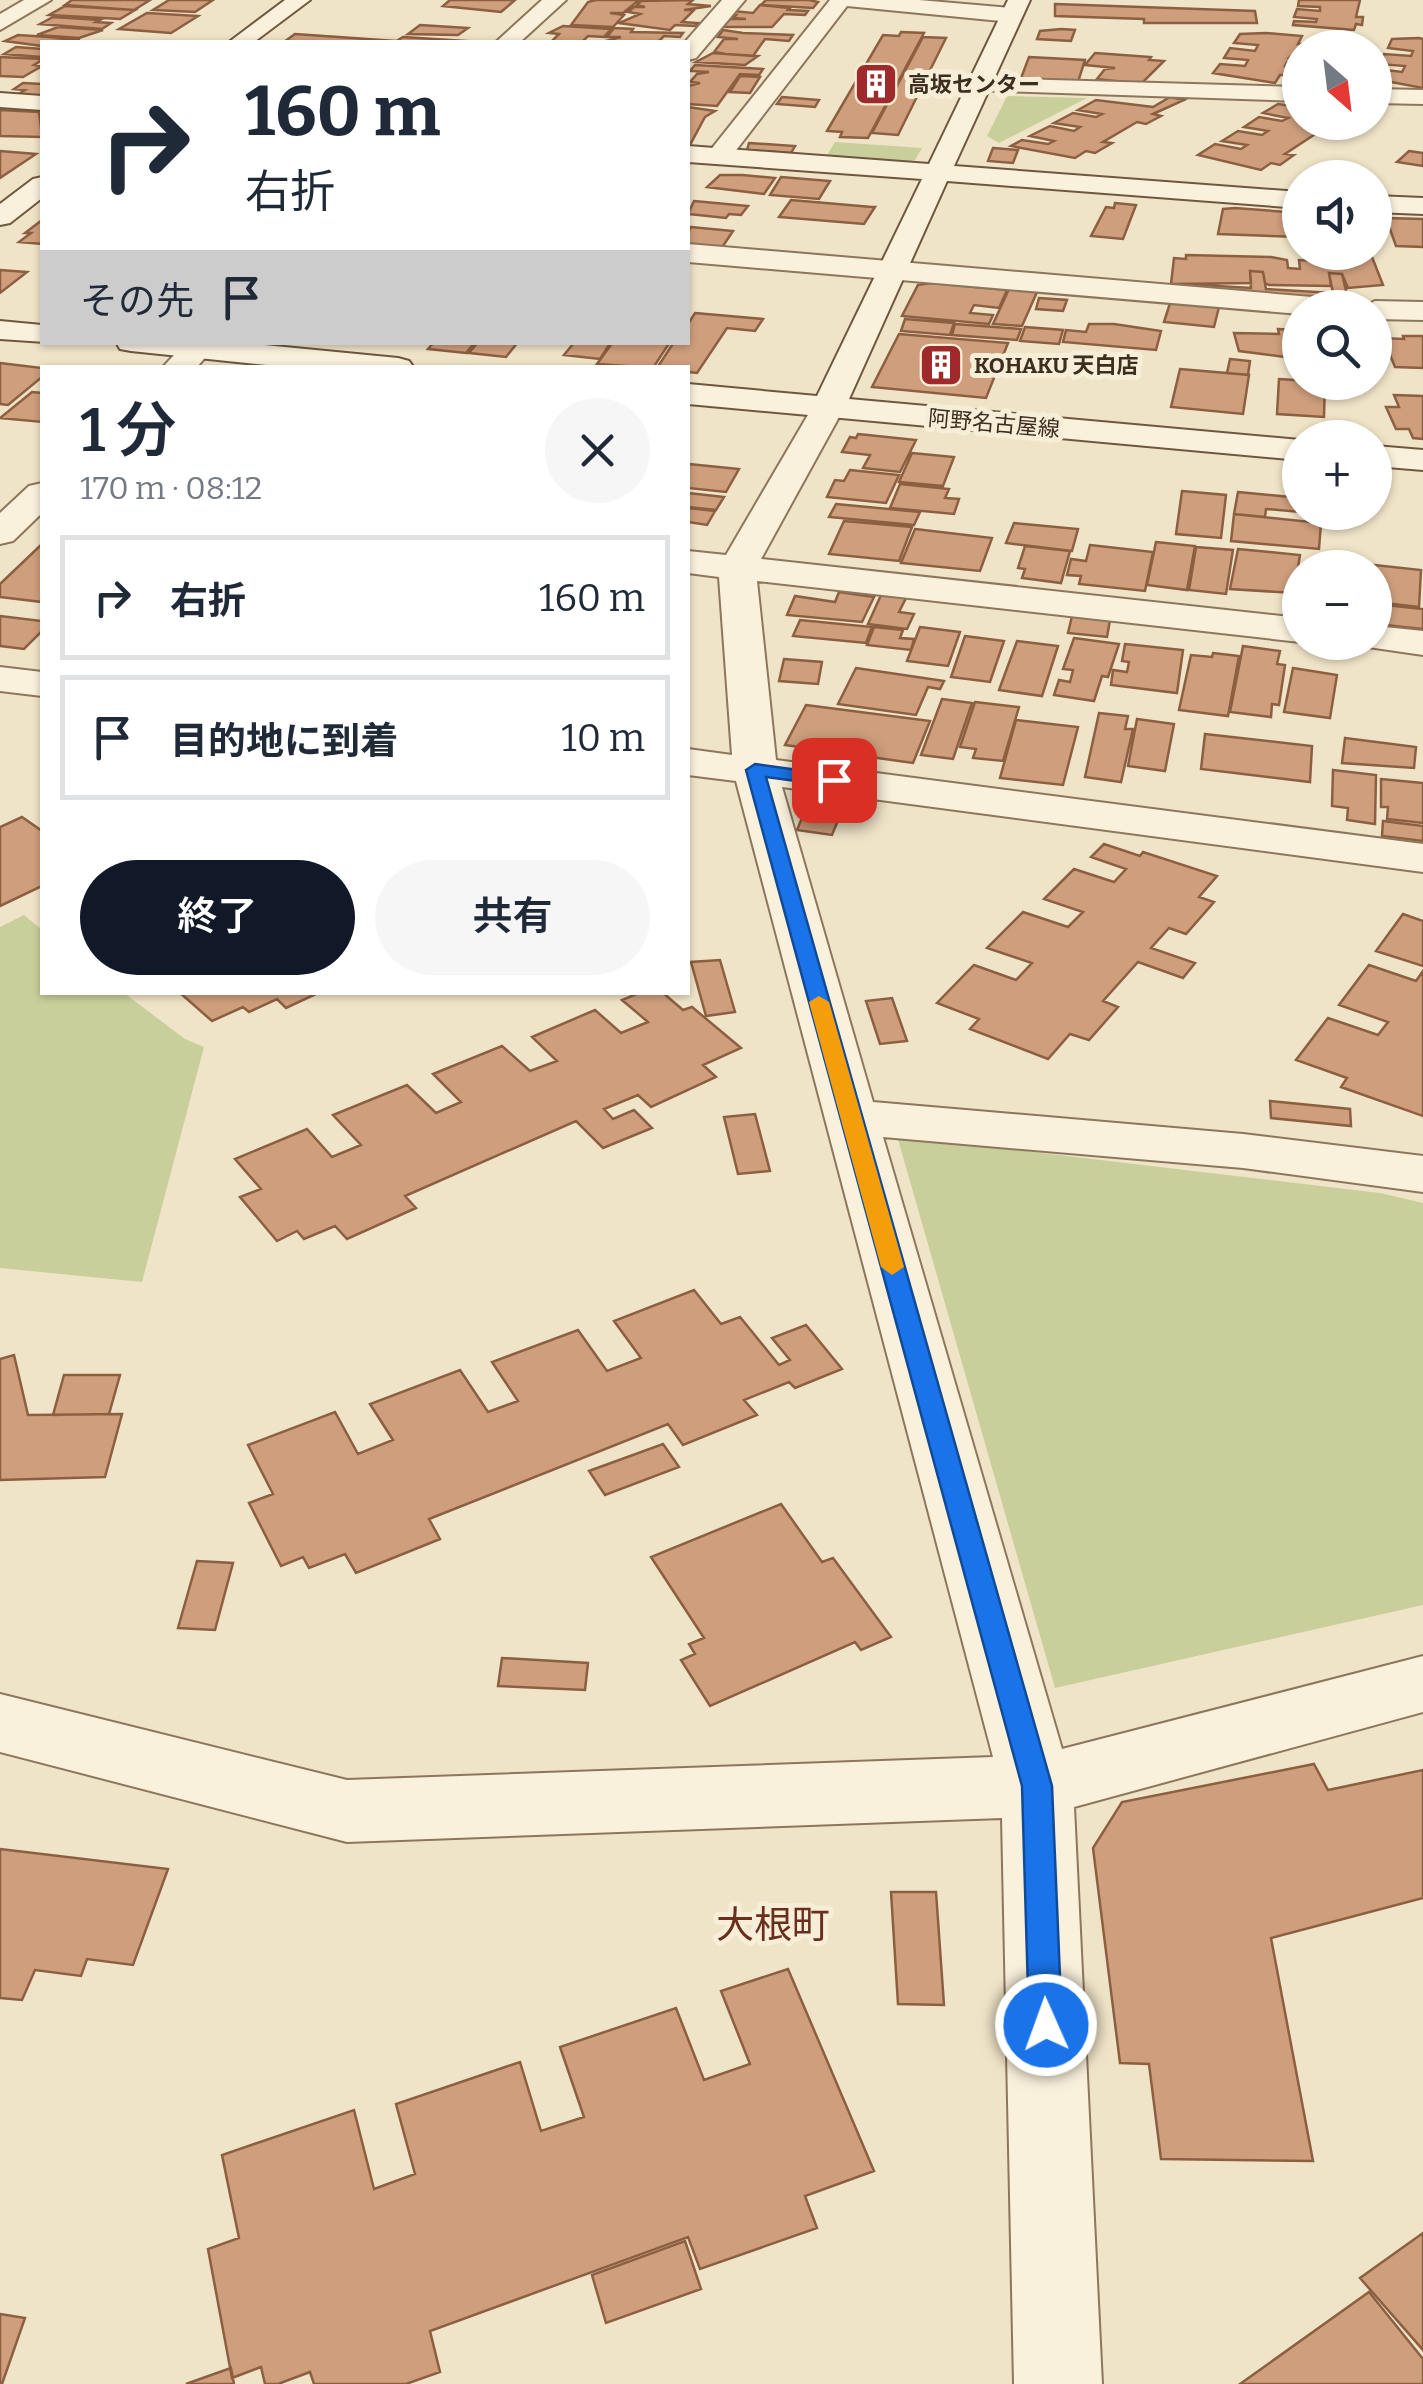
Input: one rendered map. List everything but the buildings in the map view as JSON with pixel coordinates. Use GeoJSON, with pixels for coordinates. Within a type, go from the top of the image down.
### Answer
{"type":"FeatureCollection","features":[{"type":"Feature","properties":{"kind":"street"},"geometry":{"type":"LineString","coordinates":[[0,23],[40,0]]}},
{"type":"Feature","properties":{"kind":"street"},"geometry":{"type":"LineString","coordinates":[[243,40],[300,0]]}},
{"type":"Feature","properties":{"kind":"street"},"geometry":{"type":"LineString","coordinates":[[509,40],[555,0]]}},
{"type":"Feature","properties":{"kind":"street"},"geometry":{"type":"LineString","coordinates":[[690,51],[734,0]]}},
{"type":"Feature","properties":{"kind":"street"},"geometry":{"type":"LineString","coordinates":[[718,157],[840,0]]}},
{"type":"Feature","properties":{"kind":"street"},"geometry":{"type":"LineString","coordinates":[[849,0],[1015,7],[828,408],[736,568],[755,770],[1037,1786],[1058,2384]]}},
{"type":"Feature","properties":{"kind":"street"},"geometry":{"type":"LineString","coordinates":[[981,84],[1282,93]]}},
{"type":"Feature","properties":{"kind":"street"},"geometry":{"type":"LineString","coordinates":[[1392,96],[1423,97]]}},
{"type":"Feature","properties":{"kind":"street"},"geometry":{"type":"LineString","coordinates":[[0,100],[40,104]]}},
{"type":"Feature","properties":{"kind":"street"},"geometry":{"type":"LineString","coordinates":[[690,154],[1282,199]]}},
{"type":"Feature","properties":{"kind":"street"},"geometry":{"type":"LineString","coordinates":[[0,217],[40,187]]}},
{"type":"Feature","properties":{"kind":"street"},"geometry":{"type":"LineString","coordinates":[[1392,205],[1423,206]]}},
{"type":"Feature","properties":{"kind":"street"},"geometry":{"type":"LineString","coordinates":[[690,253],[1282,303]]}},
{"type":"Feature","properties":{"kind":"street"},"geometry":{"type":"LineString","coordinates":[[1392,310],[1423,311]]}},
{"type":"Feature","properties":{"kind":"street"},"geometry":{"type":"LineString","coordinates":[[0,330],[40,334]]}},
{"type":"Feature","properties":{"kind":"street"},"geometry":{"type":"LineString","coordinates":[[148,345],[194,353],[357,365]]}},
{"type":"Feature","properties":{"kind":"street","name":"阿野名古屋線"},"geometry":{"type":"LineString","coordinates":[[690,394],[1282,448]]}},
{"type":"Feature","properties":{"kind":"street"},"geometry":{"type":"LineString","coordinates":[[1392,457],[1423,460]]}},
{"type":"Feature","properties":{"kind":"street"},"geometry":{"type":"LineString","coordinates":[[0,534],[40,496]]}},
{"type":"Feature","properties":{"kind":"street"},"geometry":{"type":"LineString","coordinates":[[690,562],[1282,628]]}},
{"type":"Feature","properties":{"kind":"street"},"geometry":{"type":"LineString","coordinates":[[1392,640],[1423,644]]}},
{"type":"Feature","properties":{"kind":"street"},"geometry":{"type":"LineString","coordinates":[[0,678],[40,684]]}},
{"type":"Feature","properties":{"kind":"street"},"geometry":{"type":"LineString","coordinates":[[690,762],[1423,858]]}},
{"type":"Feature","properties":{"kind":"street"},"geometry":{"type":"LineString","coordinates":[[851,1117],[1243,1150],[1423,1174]]}},
{"type":"Feature","properties":{"kind":"street"},"geometry":{"type":"LineString","coordinates":[[0,1723],[347,1811],[1037,1786],[1423,1684]]}},
{"type":"Feature","properties":{"kind":"green space"},"geometry":{"type":"Polygon","coordinates":[[[1007,96],[1087,98],[999,143],[987,136],[1007,96]]]}},
{"type":"Feature","properties":{"kind":"green space"},"geometry":{"type":"Polygon","coordinates":[[[835,142],[922,148],[915,160],[904,163],[826,157],[835,142]]]}},
{"type":"Feature","properties":{"kind":"green space"},"geometry":{"type":"Polygon","coordinates":[[[24,915],[40,928],[40,995],[127,995],[185,1039],[204,1047],[142,1282],[0,1268],[0,927],[24,915]]]}},
{"type":"Feature","properties":{"kind":"green space"},"geometry":{"type":"Polygon","coordinates":[[[897,1136],[1380,1193],[1423,1203],[1423,1605],[1055,1688],[897,1136]]]}},
{"type":"Feature","properties":{"kind":"slow traffic"},"geometry":{"type":"LineString","coordinates":[[819,1002],[892,1267]]}},
{"type":"Feature","properties":{"kind":"place","name":"高坂センター"},"geometry":{"type":"Point","coordinates":[876,84]}},
{"type":"Feature","properties":{"kind":"place","name":"KOHAKU 天白店"},"geometry":{"type":"Point","coordinates":[941,365]}},
{"type":"Feature","properties":{"kind":"district","name":"大根町"},"geometry":{"type":"Point","coordinates":[773,1925]}},
{"type":"Feature","properties":{"kind":"route"},"geometry":{"type":"LineString","coordinates":[[834,780],[755,770],[1037,1786],[1046,2025]]}}]}
